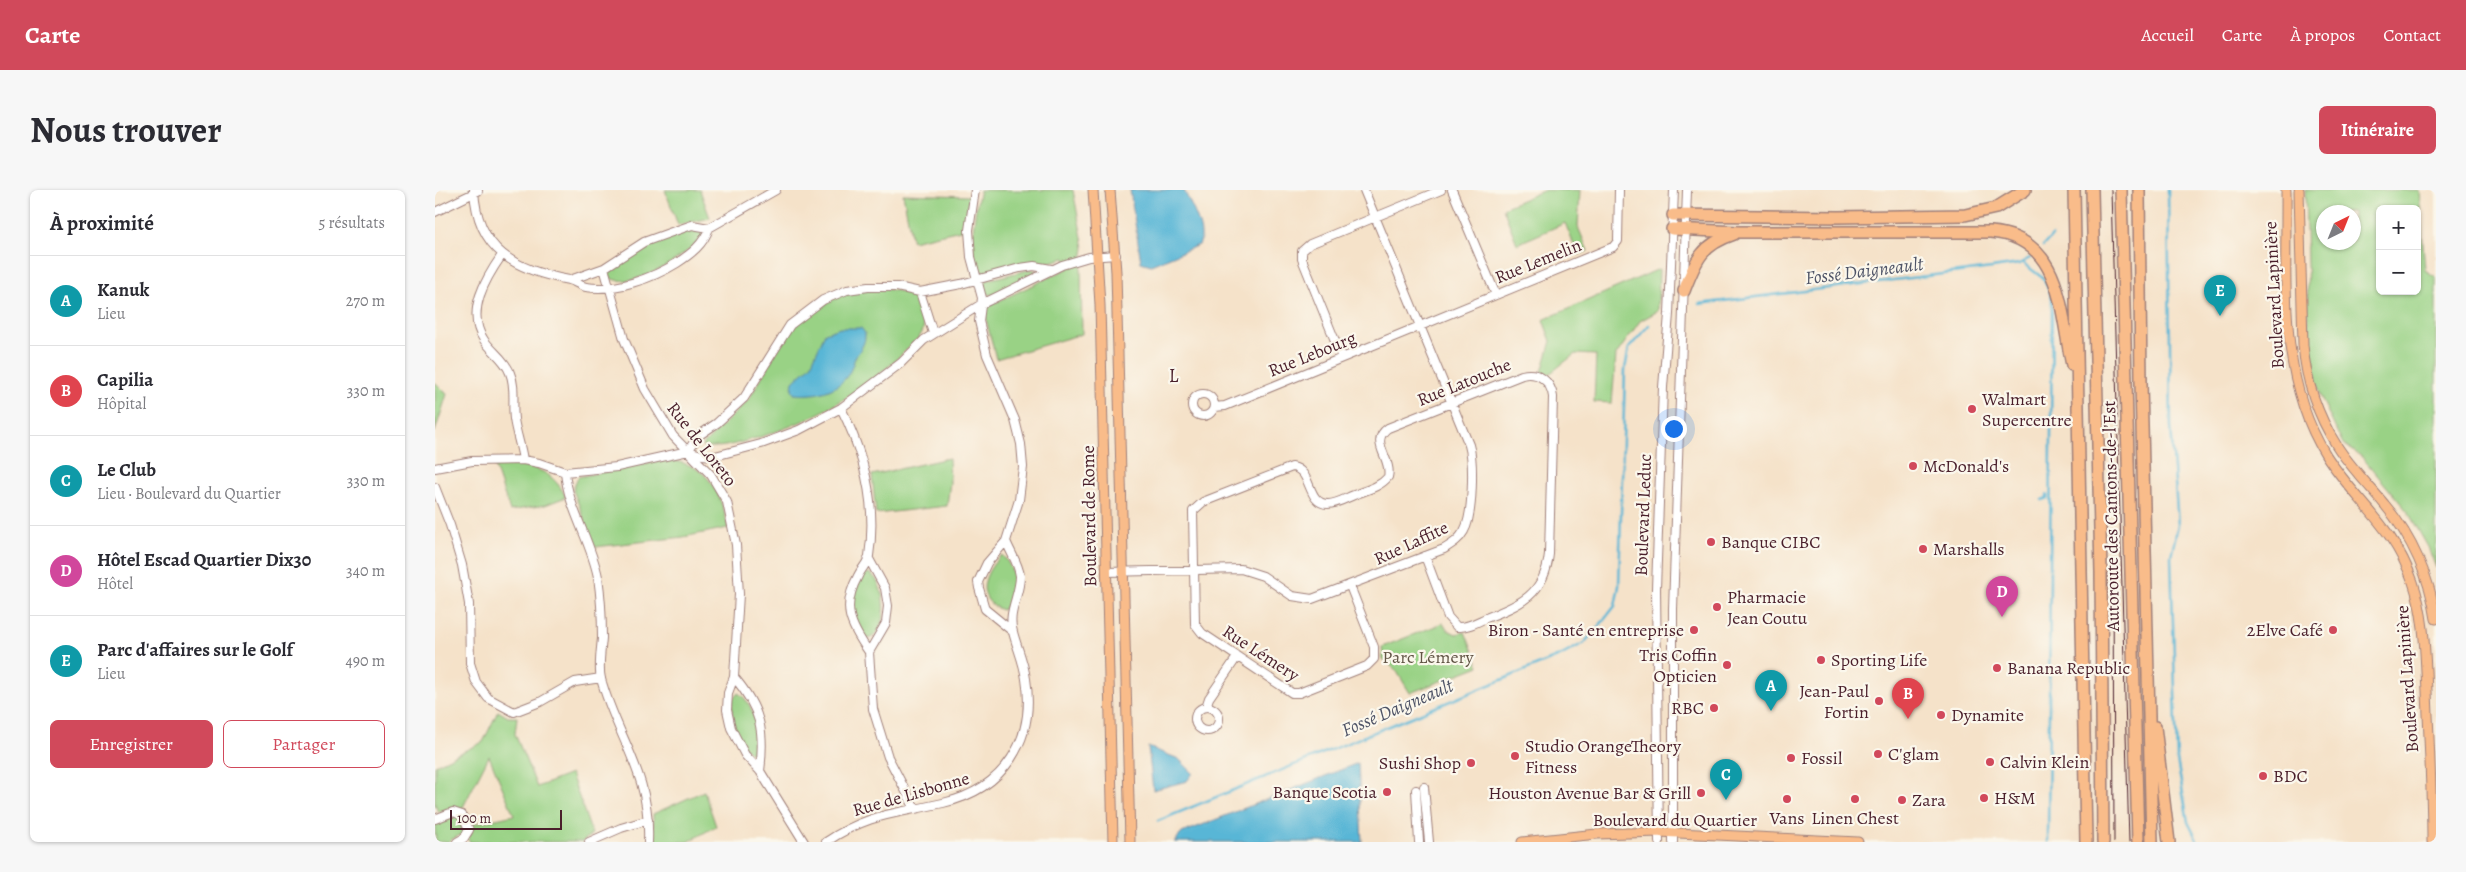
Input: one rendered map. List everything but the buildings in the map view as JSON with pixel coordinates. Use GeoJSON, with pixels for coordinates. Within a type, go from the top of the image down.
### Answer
{"type":"FeatureCollection","features":[{"type":"Feature","properties":{"kind":"highway"},"geometry":{"type":"LineString","coordinates":[[1673,215],[1838,217],[1965,215],[1996,208],[2025,190]]}},
{"type":"Feature","properties":{"kind":"highway"},"geometry":{"type":"LineString","coordinates":[[2073,190],[2086,842]]}},
{"type":"Feature","properties":{"kind":"highway","name":"Autoroute des Cantons-de-l'Est"},"geometry":{"type":"LineString","coordinates":[[2092,190],[2101,572],[2103,842]]}},
{"type":"Feature","properties":{"kind":"highway","name":"Autoroute des Cantons-de-l'Est"},"geometry":{"type":"LineString","coordinates":[[2121,190],[2138,842]]}},
{"type":"Feature","properties":{"kind":"highway"},"geometry":{"type":"LineString","coordinates":[[2139,190],[2152,842]]}},
{"type":"Feature","properties":{"kind":"highway"},"geometry":{"type":"LineString","coordinates":[[1672,229],[1741,232],[1991,232],[2017,238],[2041,256],[2054,279],[2062,309],[2078,392]]}},
{"type":"Feature","properties":{"kind":"highway"},"geometry":{"type":"LineString","coordinates":[[1684,291],[1695,262],[1703,250],[1718,240],[1741,232]]}},
{"type":"Feature","properties":{"kind":"highway"},"geometry":{"type":"LineString","coordinates":[[2148,675],[2169,842]]}},
{"type":"Feature","properties":{"kind":"main road","name":"Boulevard de Rome"},"geometry":{"type":"LineString","coordinates":[[1093,190],[1098,256],[1113,842]]}},
{"type":"Feature","properties":{"kind":"main road","name":"Boulevard de Rome"},"geometry":{"type":"LineString","coordinates":[[1111,190],[1116,255],[1130,842]]}},
{"type":"Feature","properties":{"kind":"main road","name":"Boulevard Lapinière"},"geometry":{"type":"LineString","coordinates":[[2285,190],[2289,347],[2300,400],[2311,427],[2327,457],[2379,519],[2395,542],[2411,578],[2419,604],[2424,642],[2431,842]]}},
{"type":"Feature","properties":{"kind":"main road","name":"Boulevard Lapinière"},"geometry":{"type":"LineString","coordinates":[[2299,190],[2304,352],[2314,398],[2337,447],[2391,512],[2413,546],[2426,579],[2436,619]]}},
{"type":"Feature","properties":{"kind":"main road","name":"Boulevard du Quartier"},"geometry":{"type":"LineString","coordinates":[[1522,842],[1597,834],[1659,832],[1859,842]]}},
{"type":"Feature","properties":{"kind":"street"},"geometry":{"type":"LineString","coordinates":[[570,280],[604,268],[644,242],[692,225],[709,228],[777,190]]}},
{"type":"Feature","properties":{"kind":"street"},"geometry":{"type":"LineString","coordinates":[[975,190],[969,230],[971,257],[982,298],[979,321],[987,355],[1015,420],[1022,457],[1023,478],[1019,500],[1006,541],[987,562],[978,582],[985,609],[1012,631]]}},
{"type":"Feature","properties":{"kind":"street","name":"Rue Laffite"},"geometry":{"type":"LineString","coordinates":[[1106,572],[1247,570],[1263,576],[1292,596],[1307,600],[1324,596],[1425,556],[1457,540],[1468,522],[1471,454],[1452,402],[1364,190]]}},
{"type":"Feature","properties":{"kind":"street"},"geometry":{"type":"LineString","coordinates":[[1342,358],[1301,254],[1305,247],[1441,190]]}},
{"type":"Feature","properties":{"kind":"street"},"geometry":{"type":"LineString","coordinates":[[1452,190],[1496,295]]}},
{"type":"Feature","properties":{"kind":"street","name":"Rue Lemelin"},"geometry":{"type":"LineString","coordinates":[[1421,326],[1614,246],[1618,238],[1619,190]]}},
{"type":"Feature","properties":{"kind":"street","name":"Boulevard Leduc"},"geometry":{"type":"LineString","coordinates":[[1659,842],[1655,626],[1663,382],[1669,321],[1674,190]]}},
{"type":"Feature","properties":{"kind":"street","name":"Boulevard Leduc"},"geometry":{"type":"LineString","coordinates":[[1673,842],[1673,609],[1687,190]]}},
{"type":"Feature","properties":{"kind":"street"},"geometry":{"type":"LineString","coordinates":[[435,212],[475,191],[481,221],[502,255],[529,271],[570,280],[585,287],[608,287],[664,272],[689,255],[706,239],[709,228]]}},
{"type":"Feature","properties":{"kind":"street"},"geometry":{"type":"LineString","coordinates":[[502,255],[485,283],[478,301],[477,316],[483,338],[504,361],[511,374],[514,420],[523,460]]}},
{"type":"Feature","properties":{"kind":"street"},"geometry":{"type":"LineString","coordinates":[[435,468],[472,461],[523,460],[539,463],[565,472],[617,467],[688,451],[703,456],[715,456],[761,444],[799,430],[841,408],[901,363],[933,333],[981,305],[1043,276],[1051,269],[1069,262],[1098,256],[1116,255]]}},
{"type":"Feature","properties":{"kind":"street"},"geometry":{"type":"LineString","coordinates":[[688,451],[698,436],[717,423],[744,398],[786,330],[806,312],[832,297],[857,288],[897,287],[921,292],[1034,266],[1051,269]]}},
{"type":"Feature","properties":{"kind":"street","name":"Rue de Loreto"},"geometry":{"type":"LineString","coordinates":[[604,268],[627,348],[645,389],[665,424],[721,488],[727,502],[733,525],[739,594],[734,677],[728,693],[727,710],[731,728],[745,755],[760,771],[804,842]]}},
{"type":"Feature","properties":{"kind":"street"},"geometry":{"type":"LineString","coordinates":[[921,292],[933,333]]}},
{"type":"Feature","properties":{"kind":"street","name":"Rue Lebourg"},"geometry":{"type":"LineString","coordinates":[[1214,407],[1225,406],[1421,326]]}},
{"type":"Feature","properties":{"kind":"street","name":"Rue Latouche"},"geometry":{"type":"LineString","coordinates":[[1193,570],[1192,513],[1199,504],[1292,467],[1304,473],[1313,495],[1319,502],[1327,504],[1343,500],[1377,486],[1388,477],[1389,468],[1379,444],[1384,431],[1524,374],[1539,376],[1549,385],[1553,397],[1549,558],[1540,583],[1526,600],[1515,607],[1460,627],[1453,624],[1448,618],[1425,556]]}},
{"type":"Feature","properties":{"kind":"street"},"geometry":{"type":"LineString","coordinates":[[841,408],[853,435],[865,473],[871,517],[869,559],[852,586],[848,606],[851,625],[869,652],[871,695],[877,725],[888,757],[914,807]]}},
{"type":"Feature","properties":{"kind":"street"},"geometry":{"type":"LineString","coordinates":[[565,472],[566,486],[590,545],[598,578],[601,608],[601,678],[637,765],[647,799],[648,842]]}},
{"type":"Feature","properties":{"kind":"street"},"geometry":{"type":"LineString","coordinates":[[435,487],[451,526],[462,565],[469,604],[470,663],[476,682],[488,698],[514,712],[540,702],[575,682],[601,678]]}},
{"type":"Feature","properties":{"kind":"street","name":"Rue de Lisbonne"},"geometry":{"type":"LineString","coordinates":[[826,842],[869,819],[914,807],[944,803],[977,792],[998,775],[1016,752],[1026,722],[1027,686],[1023,660],[1012,631],[1011,614],[1020,577],[1006,541]]}},
{"type":"Feature","properties":{"kind":"street"},"geometry":{"type":"LineString","coordinates":[[869,559],[885,588],[888,606],[886,623],[869,652]]}},
{"type":"Feature","properties":{"kind":"street","name":"Rue Lémery"},"geometry":{"type":"LineString","coordinates":[[1193,570],[1195,624],[1202,633],[1294,694],[1367,666],[1374,659],[1375,651],[1350,586]]}},
{"type":"Feature","properties":{"kind":"street"},"geometry":{"type":"LineString","coordinates":[[1206,707],[1209,698],[1237,657]]}},
{"type":"Feature","properties":{"kind":"street"},"geometry":{"type":"LineString","coordinates":[[734,677],[743,687],[760,722],[763,740],[760,771]]}},
{"type":"Feature","properties":{"kind":"street"},"geometry":{"type":"LineString","coordinates":[[1419,842],[1420,788],[1429,842]]}},
{"type":"Feature","properties":{"kind":"street"},"geometry":{"type":"LineString","coordinates":[[435,819],[453,812],[462,815],[469,830],[464,838],[457,842]]}},
{"type":"Feature","properties":{"kind":"street"},"geometry":{"type":"LineString","coordinates":[[589,842],[621,828],[648,820]]}},
{"type":"Feature","properties":{"kind":"green space"},"geometry":{"type":"Polygon","coordinates":[[[665,190],[700,190],[710,218],[678,225],[665,190]]]}},
{"type":"Feature","properties":{"kind":"green space"},"geometry":{"type":"Polygon","coordinates":[[[980,190],[1073,190],[1084,248],[1081,267],[1082,334],[996,359],[984,311],[986,307],[1069,268],[1065,258],[1050,262],[1027,263],[986,273],[980,271],[974,254],[973,231],[980,190]]]}},
{"type":"Feature","properties":{"kind":"green space"},"geometry":{"type":"Polygon","coordinates":[[[1545,190],[1580,190],[1578,227],[1588,251],[1578,255],[1565,223],[1517,244],[1503,208],[1545,190]]]}},
{"type":"Feature","properties":{"kind":"green space"},"geometry":{"type":"Polygon","coordinates":[[[2305,190],[2419,190],[2420,205],[2376,205],[2376,295],[2421,295],[2421,217],[2425,270],[2436,277],[2436,568],[2428,547],[2408,512],[2362,457],[2342,443],[2321,397],[2314,375],[2309,336],[2305,190]]]}},
{"type":"Feature","properties":{"kind":"green space"},"geometry":{"type":"Polygon","coordinates":[[[903,194],[969,196],[965,229],[912,241],[903,194]]]}},
{"type":"Feature","properties":{"kind":"green space"},"geometry":{"type":"Polygon","coordinates":[[[696,229],[702,232],[703,236],[696,244],[674,261],[648,275],[623,281],[612,279],[609,275],[611,267],[631,255],[663,240],[696,229]]]}},
{"type":"Feature","properties":{"kind":"green space"},"geometry":{"type":"Polygon","coordinates":[[[1032,269],[1036,271],[1034,276],[993,295],[986,294],[983,286],[987,280],[1032,269]]]}},
{"type":"Feature","properties":{"kind":"green space"},"geometry":{"type":"Polygon","coordinates":[[[1659,269],[1658,311],[1640,321],[1616,355],[1612,403],[1594,402],[1596,355],[1575,354],[1548,375],[1542,372],[1551,341],[1543,320],[1659,269]]]}},
{"type":"Feature","properties":{"kind":"green space"},"geometry":{"type":"Polygon","coordinates":[[[878,289],[902,292],[912,297],[919,307],[924,327],[913,343],[889,366],[852,394],[812,417],[746,441],[719,447],[702,446],[749,399],[778,349],[798,322],[842,294],[878,289]]]}},
{"type":"Feature","properties":{"kind":"green space"},"geometry":{"type":"Polygon","coordinates":[[[435,382],[447,394],[435,432],[435,382]]]}},
{"type":"Feature","properties":{"kind":"green space"},"geometry":{"type":"Polygon","coordinates":[[[949,458],[950,482],[947,506],[876,514],[872,475],[949,458]]]}},
{"type":"Feature","properties":{"kind":"green space"},"geometry":{"type":"Polygon","coordinates":[[[662,460],[690,466],[701,472],[709,480],[721,501],[728,528],[683,537],[595,547],[573,490],[578,477],[662,460]]]}},
{"type":"Feature","properties":{"kind":"green space"},"geometry":{"type":"Polygon","coordinates":[[[494,464],[527,466],[545,473],[560,486],[566,497],[545,505],[510,511],[494,464]]]}},
{"type":"Feature","properties":{"kind":"green space"},"geometry":{"type":"Polygon","coordinates":[[[1002,555],[1011,568],[1014,591],[1012,598],[1002,610],[987,599],[984,584],[990,569],[1002,555]]]}},
{"type":"Feature","properties":{"kind":"green space"},"geometry":{"type":"Polygon","coordinates":[[[869,573],[875,578],[880,587],[883,597],[883,608],[879,629],[874,636],[867,639],[856,626],[853,605],[857,584],[862,577],[869,573]]]}},
{"type":"Feature","properties":{"kind":"green space","name":"Parc Lémery"},"geometry":{"type":"Polygon","coordinates":[[[1443,623],[1448,630],[1456,634],[1465,632],[1479,666],[1410,693],[1396,670],[1383,659],[1382,647],[1443,623]]]}},
{"type":"Feature","properties":{"kind":"green space"},"geometry":{"type":"Polygon","coordinates":[[[738,693],[752,710],[758,734],[758,748],[752,753],[742,744],[738,737],[732,714],[732,700],[738,693]]]}},
{"type":"Feature","properties":{"kind":"green space"},"geometry":{"type":"Polygon","coordinates":[[[498,711],[508,717],[517,717],[515,734],[537,787],[571,774],[592,834],[582,842],[470,842],[468,840],[473,824],[514,815],[489,756],[462,809],[453,807],[438,812],[435,804],[435,765],[483,742],[498,711]]]}},
{"type":"Feature","properties":{"kind":"green space"},"geometry":{"type":"Polygon","coordinates":[[[704,791],[716,826],[688,842],[654,842],[653,814],[704,791]]]}},
{"type":"Feature","properties":{"kind":"green space"},"geometry":{"type":"Polygon","coordinates":[[[453,817],[458,818],[463,823],[462,834],[447,842],[436,842],[435,824],[453,817]]]}},
{"type":"Feature","properties":{"kind":"water"},"geometry":{"type":"Polygon","coordinates":[[[1130,190],[1184,190],[1201,232],[1199,245],[1151,265],[1141,262],[1130,190]]]}},
{"type":"Feature","properties":{"kind":"water"},"geometry":{"type":"Polygon","coordinates":[[[840,328],[861,328],[865,333],[864,343],[849,373],[839,385],[832,389],[818,393],[794,394],[792,389],[793,382],[811,365],[825,333],[840,328]]]}},
{"type":"Feature","properties":{"kind":"water"},"geometry":{"type":"Polygon","coordinates":[[[1148,747],[1179,759],[1193,773],[1187,781],[1153,790],[1148,747]]]}},
{"type":"Feature","properties":{"kind":"water"},"geometry":{"type":"Polygon","coordinates":[[[1358,763],[1362,842],[1174,842],[1182,833],[1358,763]]]}},
{"type":"Feature","properties":{"kind":"waterway"},"geometry":{"type":"LineString","coordinates":[[2168,190],[2171,426],[2178,525],[2171,556],[2177,760],[2188,822],[2198,842]]}},
{"type":"Feature","properties":{"kind":"waterway","name":"Fossé Daigneault"},"geometry":{"type":"LineString","coordinates":[[2043,246],[2052,236]]}},
{"type":"Feature","properties":{"kind":"waterway","name":"Fossé Daigneault"},"geometry":{"type":"LineString","coordinates":[[1699,304],[1992,268],[2019,264],[2030,258]]}},
{"type":"Feature","properties":{"kind":"waterway"},"geometry":{"type":"LineString","coordinates":[[2023,263],[2044,279],[2052,298],[2048,842]]}},
{"type":"Feature","properties":{"kind":"waterway","name":"Fossé Daigneault"},"geometry":{"type":"LineString","coordinates":[[1158,821],[1562,655],[1584,643],[1615,606],[1619,586],[1625,369],[1629,348],[1649,325]]}},
{"type":"Feature","properties":{"kind":"waterway","name":"Fossé Daigneault"},"geometry":{"type":"LineString","coordinates":[[2042,500],[2047,498],[2047,495]]}},
{"type":"Feature","properties":{"kind":"tram line"},"geometry":{"type":"LineString","coordinates":[[2111,190],[2129,842]]}},
{"type":"Feature","properties":{"kind":"tram line"},"geometry":{"type":"LineString","coordinates":[[2113,565],[2114,842]]}},
{"type":"Feature","properties":{"kind":"place","name":"Parc d'affaires sur le Golf"},"geometry":{"type":"Point","coordinates":[2220,316]}},
{"type":"Feature","properties":{"kind":"place","name":"Walmart Supercentre"},"geometry":{"type":"Point","coordinates":[1972,409]}},
{"type":"Feature","properties":{"kind":"place","name":"McDonald's"},"geometry":{"type":"Point","coordinates":[1913,466]}},
{"type":"Feature","properties":{"kind":"place","name":"Banque CIBC"},"geometry":{"type":"Point","coordinates":[1711,542]}},
{"type":"Feature","properties":{"kind":"place","name":"Marshalls"},"geometry":{"type":"Point","coordinates":[1923,549]}},
{"type":"Feature","properties":{"kind":"place","name":"Pharmacie Jean Coutu"},"geometry":{"type":"Point","coordinates":[1717,607]}},
{"type":"Feature","properties":{"kind":"place","name":"Hôtel Escad Quartier Dix30"},"geometry":{"type":"Point","coordinates":[2002,617]}},
{"type":"Feature","properties":{"kind":"place","name":"Biron - Santé en entreprise"},"geometry":{"type":"Point","coordinates":[1694,630]}},
{"type":"Feature","properties":{"kind":"place","name":"2Elve Café"},"geometry":{"type":"Point","coordinates":[2333,630]}},
{"type":"Feature","properties":{"kind":"place","name":"Sporting Life"},"geometry":{"type":"Point","coordinates":[1821,660]}},
{"type":"Feature","properties":{"kind":"place","name":"Tris Coffin Opticien"},"geometry":{"type":"Point","coordinates":[1727,665]}},
{"type":"Feature","properties":{"kind":"place","name":"Banana Republic"},"geometry":{"type":"Point","coordinates":[1997,668]}},
{"type":"Feature","properties":{"kind":"place","name":"Jean-Paul Fortin"},"geometry":{"type":"Point","coordinates":[1879,701]}},
{"type":"Feature","properties":{"kind":"place","name":"RBC"},"geometry":{"type":"Point","coordinates":[1714,708]}},
{"type":"Feature","properties":{"kind":"place","name":"Kanuk"},"geometry":{"type":"Point","coordinates":[1771,711]}},
{"type":"Feature","properties":{"kind":"place","name":"Dynamite"},"geometry":{"type":"Point","coordinates":[1941,715]}},
{"type":"Feature","properties":{"kind":"place","name":"Capilia"},"geometry":{"type":"Point","coordinates":[1908,719]}},
{"type":"Feature","properties":{"kind":"place","name":"C'glam"},"geometry":{"type":"Point","coordinates":[1878,754]}},
{"type":"Feature","properties":{"kind":"place","name":"Studio OrangeTheory Fitness"},"geometry":{"type":"Point","coordinates":[1515,756]}},
{"type":"Feature","properties":{"kind":"place","name":"Fossil"},"geometry":{"type":"Point","coordinates":[1791,758]}},
{"type":"Feature","properties":{"kind":"place","name":"Calvin Klein"},"geometry":{"type":"Point","coordinates":[1990,762]}},
{"type":"Feature","properties":{"kind":"place","name":"Sushi Shop"},"geometry":{"type":"Point","coordinates":[1471,763]}},
{"type":"Feature","properties":{"kind":"place","name":"BDC"},"geometry":{"type":"Point","coordinates":[2263,776]}},
{"type":"Feature","properties":{"kind":"place","name":"Banque Scotia"},"geometry":{"type":"Point","coordinates":[1387,792]}},
{"type":"Feature","properties":{"kind":"place","name":"Houston Avenue Bar & Grill"},"geometry":{"type":"Point","coordinates":[1701,793]}},
{"type":"Feature","properties":{"kind":"place","name":"H&M"},"geometry":{"type":"Point","coordinates":[1984,798]}},
{"type":"Feature","properties":{"kind":"place","name":"Vans"},"geometry":{"type":"Point","coordinates":[1787,799]}},
{"type":"Feature","properties":{"kind":"place","name":"Linen Chest"},"geometry":{"type":"Point","coordinates":[1855,799]}},
{"type":"Feature","properties":{"kind":"place","name":"Le Club"},"geometry":{"type":"Point","coordinates":[1726,800]}},
{"type":"Feature","properties":{"kind":"place","name":"Zara"},"geometry":{"type":"Point","coordinates":[1902,800]}},
{"type":"Feature","properties":{"kind":"district","name":"L"},"geometry":{"type":"Point","coordinates":[1174,375]}}]}
